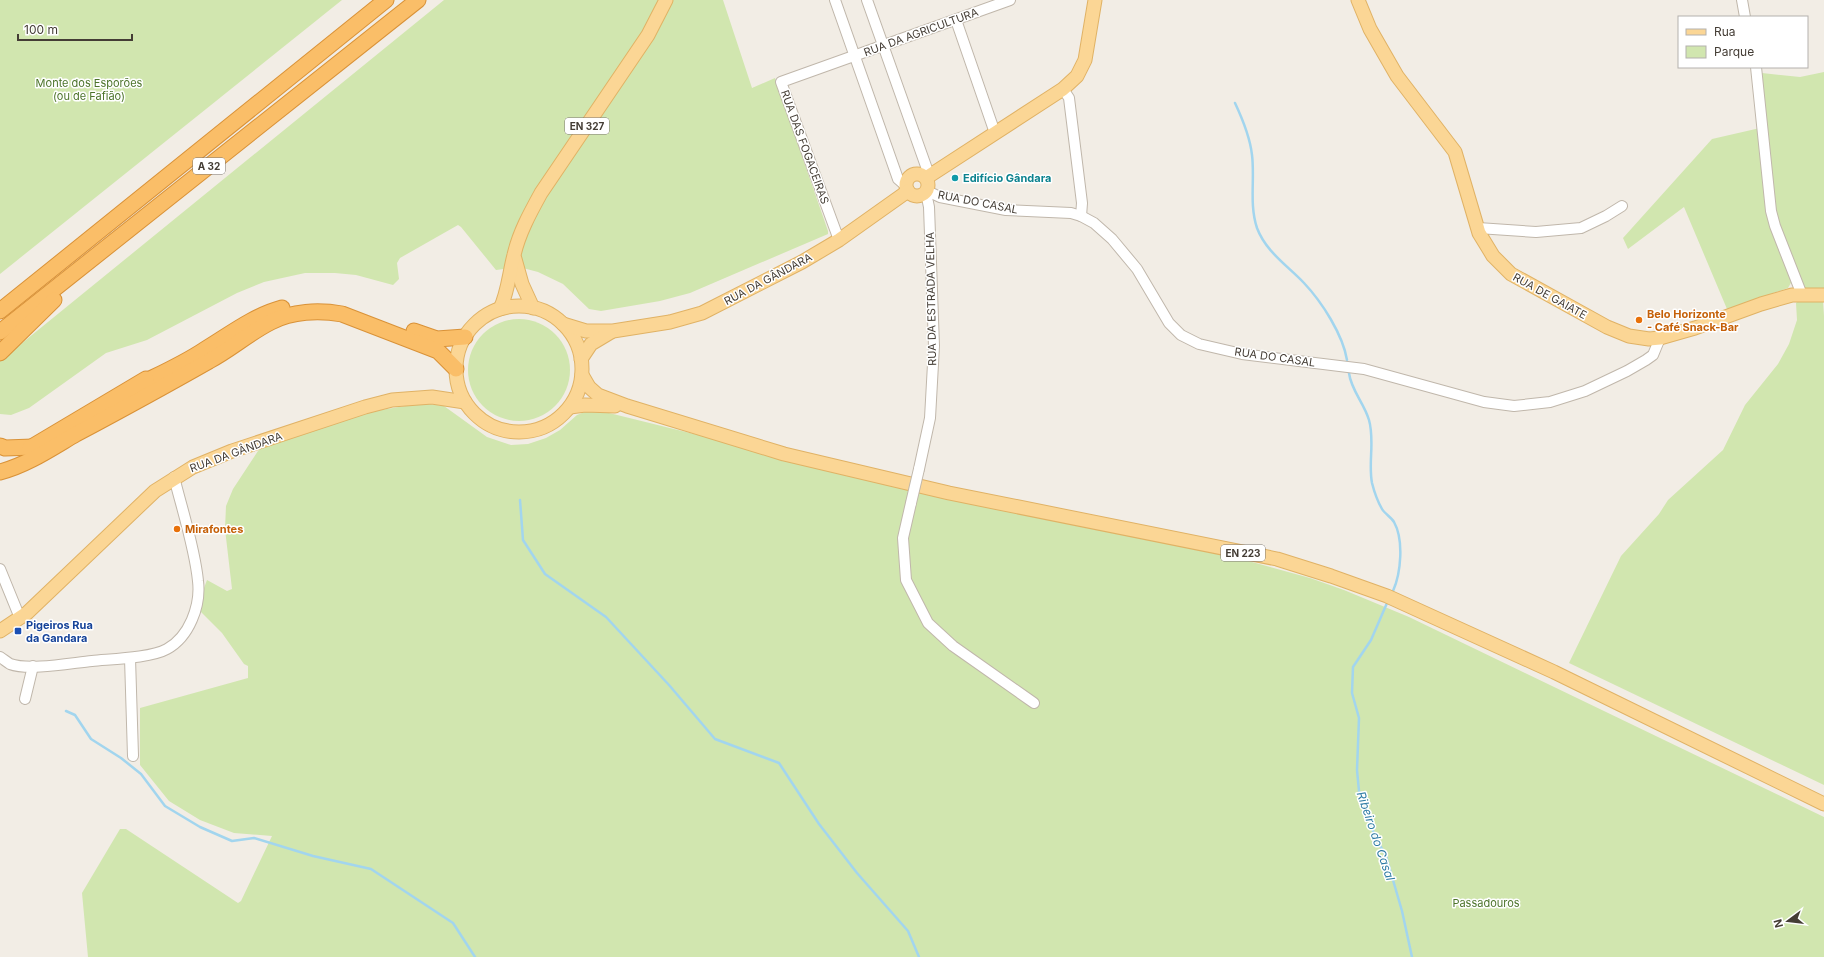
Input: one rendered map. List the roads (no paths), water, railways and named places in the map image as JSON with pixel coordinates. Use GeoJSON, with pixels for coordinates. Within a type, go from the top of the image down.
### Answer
{"type":"FeatureCollection","features":[{"type":"Feature","properties":{"kind":"highway","name":"A 32"},"geometry":{"type":"LineString","coordinates":[[0,311],[386,0]]}},
{"type":"Feature","properties":{"kind":"highway","name":"A 32"},"geometry":{"type":"LineString","coordinates":[[0,332],[418,0]]}},
{"type":"Feature","properties":{"kind":"highway","name":"A 32"},"geometry":{"type":"LineString","coordinates":[[0,353],[109,246]]}},
{"type":"Feature","properties":{"kind":"highway"},"geometry":{"type":"LineString","coordinates":[[232,340],[262,315],[281,308],[311,303],[328,303],[344,306],[437,339],[465,337]]}},
{"type":"Feature","properties":{"kind":"highway"},"geometry":{"type":"LineString","coordinates":[[0,463],[141,391],[232,340],[283,317],[312,312],[342,314],[438,351],[456,375]]}},
{"type":"Feature","properties":{"kind":"highway"},"geometry":{"type":"LineString","coordinates":[[0,472],[8,470],[41,454],[141,391]]}},
{"type":"Feature","properties":{"kind":"highway"},"geometry":{"type":"LineString","coordinates":[[0,446],[4,448],[33,447]]}},
{"type":"Feature","properties":{"kind":"main road","name":"EN 327"},"geometry":{"type":"LineString","coordinates":[[500,309],[508,286],[514,255],[528,218],[541,193],[648,35],[666,0]]}},
{"type":"Feature","properties":{"kind":"main road","name":"RUA DA GÂNDARA"},"geometry":{"type":"LineString","coordinates":[[563,324],[586,331],[613,331],[670,322],[702,312],[802,262],[839,240],[907,188],[910,176],[917,174],[926,185],[995,132],[1063,89],[1077,76],[1085,60],[1095,0]]}},
{"type":"Feature","properties":{"kind":"main road","name":"RUA DE GAIATE"},"geometry":{"type":"LineString","coordinates":[[1358,0],[1370,29],[1397,76],[1455,152],[1478,228],[1493,256],[1511,274],[1607,327],[1629,336],[1649,339],[1660,338],[1695,328],[1761,304],[1792,295],[1824,295]]}},
{"type":"Feature","properties":{"kind":"main road"},"geometry":{"type":"LineString","coordinates":[[907,188],[916,197],[926,185]]}},
{"type":"Feature","properties":{"kind":"main road"},"geometry":{"type":"LineString","coordinates":[[514,255],[522,284],[533,308]]}},
{"type":"Feature","properties":{"kind":"main road"},"geometry":{"type":"LineString","coordinates":[[511,307],[533,308],[544,311],[563,324],[575,340],[581,358],[582,376],[576,397],[570,407],[554,422],[544,428],[533,431],[516,432],[499,430],[480,419],[465,402],[456,375],[460,347],[465,337],[480,320],[500,309],[511,307]]}},
{"type":"Feature","properties":{"kind":"main road","name":"RUA DA GÂNDARA"},"geometry":{"type":"LineString","coordinates":[[581,358],[591,344],[613,331]]}},
{"type":"Feature","properties":{"kind":"main road","name":"RUA DA GÂNDARA"},"geometry":{"type":"LineString","coordinates":[[432,397],[445,391],[456,375]]}},
{"type":"Feature","properties":{"kind":"main road","name":"EN 223"},"geometry":{"type":"LineString","coordinates":[[582,376],[589,388],[598,395],[627,406],[784,454],[949,493],[1277,559],[1331,576],[1387,596],[1554,672],[1824,804]]}},
{"type":"Feature","properties":{"kind":"main road","name":"RUA DA GÂNDARA"},"geometry":{"type":"LineString","coordinates":[[0,631],[20,618],[155,491],[174,477],[193,466],[232,451],[365,407],[392,400],[432,397],[465,402]]}},
{"type":"Feature","properties":{"kind":"main road","name":"EN 223"},"geometry":{"type":"LineString","coordinates":[[570,407],[596,405],[627,406]]}},
{"type":"Feature","properties":{"kind":"street"},"geometry":{"type":"LineString","coordinates":[[835,0],[898,179],[907,188]]}},
{"type":"Feature","properties":{"kind":"street","name":"RUA DA ESTRADA VELHA"},"geometry":{"type":"LineString","coordinates":[[867,0],[927,169],[926,185],[929,207],[934,346],[930,418],[903,538],[906,580],[928,623],[953,646],[1034,703]]}},
{"type":"Feature","properties":{"kind":"street","name":"RUA DA AGRICULTURA"},"geometry":{"type":"LineString","coordinates":[[854,56],[1010,0]]}},
{"type":"Feature","properties":{"kind":"street"},"geometry":{"type":"LineString","coordinates":[[1742,0],[1745,16]]}},
{"type":"Feature","properties":{"kind":"street"},"geometry":{"type":"LineString","coordinates":[[956,20],[995,132]]}},
{"type":"Feature","properties":{"kind":"street","name":"RUA DAS FOGACEIRAS"},"geometry":{"type":"LineString","coordinates":[[839,240],[781,82],[854,56]]}},
{"type":"Feature","properties":{"kind":"street"},"geometry":{"type":"LineString","coordinates":[[1756,68],[1771,211],[1775,226],[1802,295]]}},
{"type":"Feature","properties":{"kind":"street"},"geometry":{"type":"LineString","coordinates":[[1063,89],[1069,98],[1082,203],[1081,216]]}},
{"type":"Feature","properties":{"kind":"street","name":"RUA DO CASAL"},"geometry":{"type":"LineString","coordinates":[[926,185],[940,197],[1006,210],[1071,213],[1081,216],[1094,223],[1112,239],[1137,270],[1169,324],[1181,334],[1199,344],[1242,354],[1364,369],[1484,402],[1514,406],[1550,402],[1585,391],[1646,360],[1653,355],[1660,338]]}},
{"type":"Feature","properties":{"kind":"street"},"geometry":{"type":"LineString","coordinates":[[1478,228],[1536,232],[1581,228],[1606,216],[1622,206]]}},
{"type":"Feature","properties":{"kind":"street"},"geometry":{"type":"LineString","coordinates":[[0,657],[10,664],[23,667],[130,658],[165,650],[179,642],[186,632],[196,608],[198,582],[174,477]]}},
{"type":"Feature","properties":{"kind":"street"},"geometry":{"type":"LineString","coordinates":[[0,569],[20,618]]}},
{"type":"Feature","properties":{"kind":"street"},"geometry":{"type":"LineString","coordinates":[[130,658],[133,756]]}},
{"type":"Feature","properties":{"kind":"street"},"geometry":{"type":"LineString","coordinates":[[25,699],[33,666]]}},
{"type":"Feature","properties":{"kind":"waterway","name":"Ribeiro do Casal"},"geometry":{"type":"LineString","coordinates":[[1235,103],[1250,142],[1253,164],[1253,210],[1257,228],[1266,244],[1311,291],[1331,319],[1345,350],[1347,360]]}},
{"type":"Feature","properties":{"kind":"waterway","name":"Ribeiro do Casal"},"geometry":{"type":"LineString","coordinates":[[1349,373],[1352,385],[1367,414],[1371,428],[1372,483],[1382,509],[1394,522],[1399,538],[1400,556],[1398,575],[1393,591]]}},
{"type":"Feature","properties":{"kind":"waterway"},"geometry":{"type":"LineString","coordinates":[[520,500],[523,540],[545,574],[606,617],[669,685],[715,739],[779,763],[819,824],[857,873],[908,931],[919,957]]}},
{"type":"Feature","properties":{"kind":"waterway","name":"Ribeiro do Casal"},"geometry":{"type":"LineString","coordinates":[[1387,603],[1371,640],[1353,667],[1352,693],[1359,718],[1357,770],[1359,791],[1369,814],[1374,835],[1386,856],[1402,911],[1412,957]]}},
{"type":"Feature","properties":{"kind":"waterway"},"geometry":{"type":"LineString","coordinates":[[66,711],[75,715],[91,739],[121,758],[141,774],[165,806],[200,827],[232,841],[254,838],[313,856],[371,869],[453,923],[475,957]]}},
{"type":"Feature","properties":{"kind":"place","name":"Edifício Gândara"},"geometry":{"type":"Point","coordinates":[955,178]}},
{"type":"Feature","properties":{"kind":"place","name":"Belo Horizonte - Café Snack-Bar"},"geometry":{"type":"Point","coordinates":[1639,320]}},
{"type":"Feature","properties":{"kind":"place","name":"Mirafontes"},"geometry":{"type":"Point","coordinates":[177,529]}},
{"type":"Feature","properties":{"kind":"place","name":"Pigeiros Rua da Gandara"},"geometry":{"type":"Point","coordinates":[18,631]}},
{"type":"Feature","properties":{"kind":"park label","name":"Monte dos Esporões (ou de Fafião)"},"geometry":{"type":"Point","coordinates":[89,89]}},
{"type":"Feature","properties":{"kind":"park label","name":"Passadouros"},"geometry":{"type":"Point","coordinates":[1486,903]}}]}
